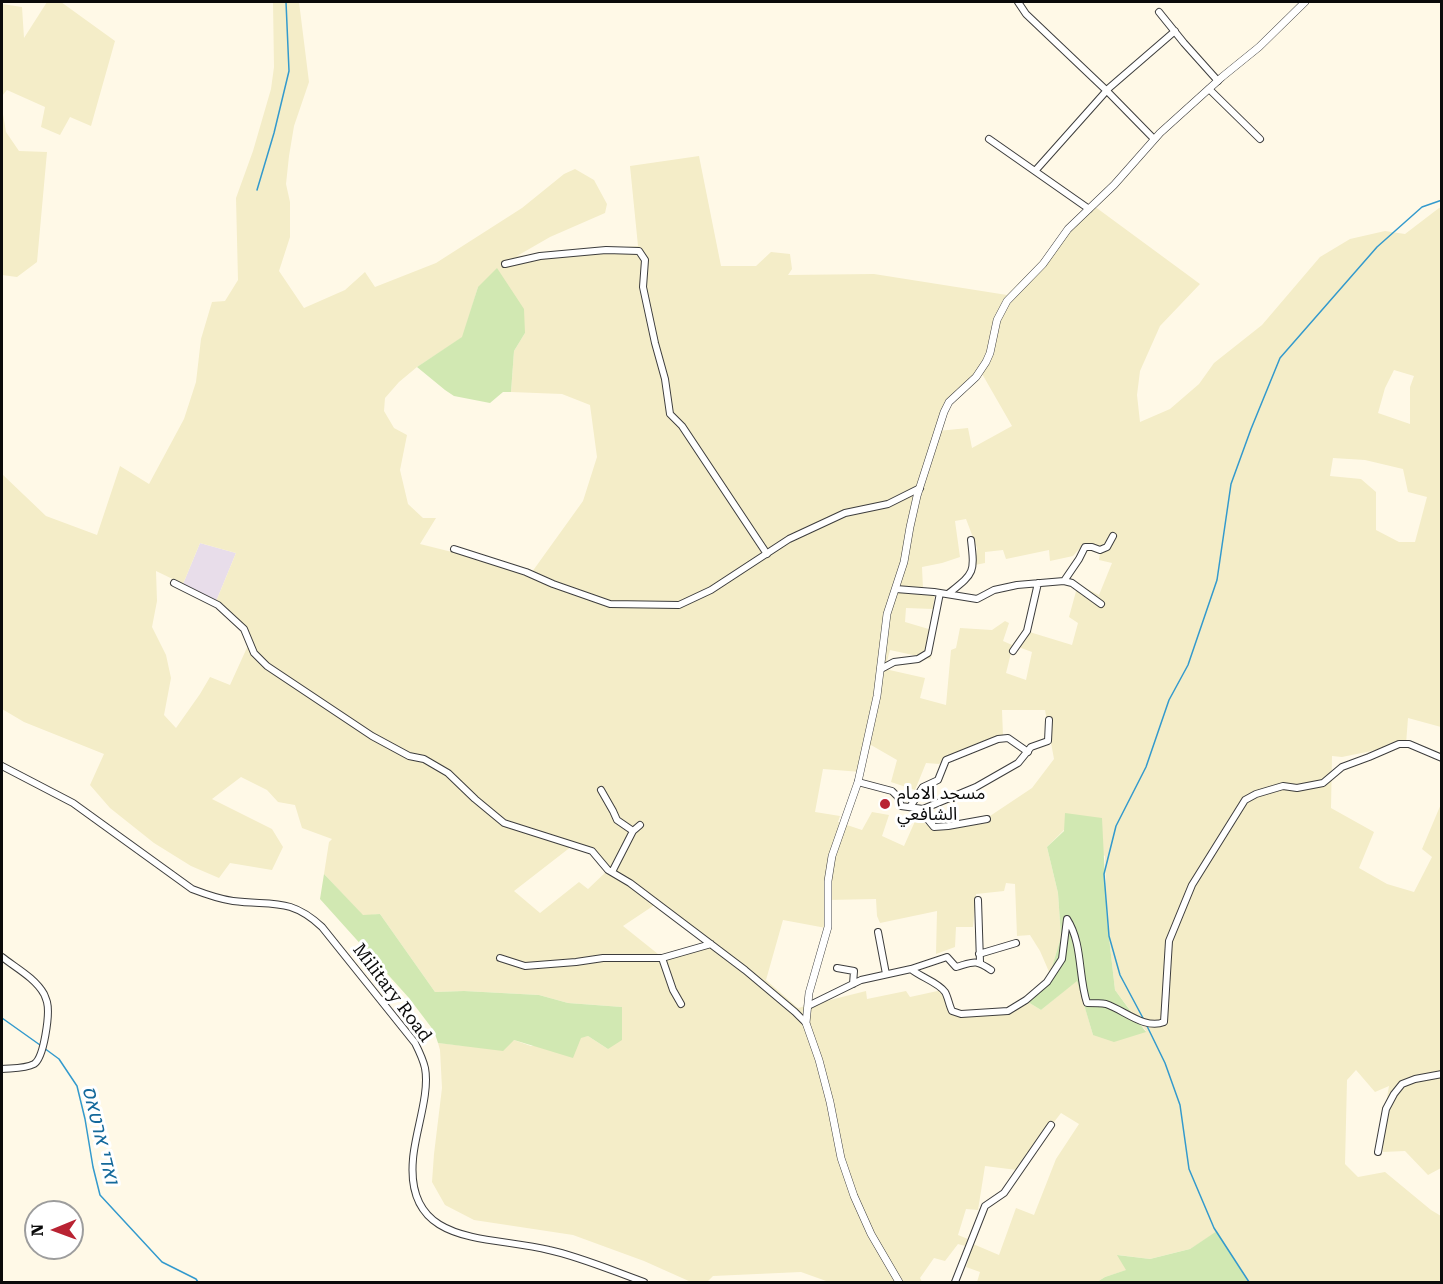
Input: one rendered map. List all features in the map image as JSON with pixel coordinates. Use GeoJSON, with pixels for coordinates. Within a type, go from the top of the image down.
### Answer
{"type":"FeatureCollection","features":[{"type":"Feature","properties":{"kind":"street"},"geometry":{"type":"LineString","coordinates":[[1018,2],[1026,14],[1154,139]]}},
{"type":"Feature","properties":{"kind":"street"},"geometry":{"type":"LineString","coordinates":[[806,1023],[809,993],[828,927],[828,881],[832,856],[858,782],[877,696],[887,614],[904,562],[920,488],[944,412],[949,402],[976,377],[986,362],[997,320],[1007,301],[1043,264],[1068,229],[1114,185],[1154,139],[1218,81],[1259,48],[1305,2]]}},
{"type":"Feature","properties":{"kind":"street"},"geometry":{"type":"LineString","coordinates":[[1159,12],[1218,81]]}},
{"type":"Feature","properties":{"kind":"street"},"geometry":{"type":"LineString","coordinates":[[1035,171],[1107,91],[1175,31]]}},
{"type":"Feature","properties":{"kind":"street"},"geometry":{"type":"LineString","coordinates":[[1209,89],[1260,139]]}},
{"type":"Feature","properties":{"kind":"street"},"geometry":{"type":"LineString","coordinates":[[989,139],[1089,209]]}},
{"type":"Feature","properties":{"kind":"street"},"geometry":{"type":"LineString","coordinates":[[505,264],[540,256],[606,250],[639,251],[645,260],[643,287],[665,379],[670,414],[682,426],[767,554]]}},
{"type":"Feature","properties":{"kind":"street"},"geometry":{"type":"LineString","coordinates":[[454,549],[526,572],[610,604],[679,605],[711,590],[789,539],[845,513],[888,504],[920,488]]}},
{"type":"Feature","properties":{"kind":"street"},"geometry":{"type":"LineString","coordinates":[[1064,581],[1085,547],[1100,550],[1107,547],[1113,536]]}},
{"type":"Feature","properties":{"kind":"street"},"geometry":{"type":"LineString","coordinates":[[948,594],[970,575],[974,563],[971,540]]}},
{"type":"Feature","properties":{"kind":"street"},"geometry":{"type":"LineString","coordinates":[[896,589],[977,599],[994,590],[1017,585],[1064,581],[1072,583],[1101,604]]}},
{"type":"Feature","properties":{"kind":"street"},"geometry":{"type":"LineString","coordinates":[[174,583],[218,605],[244,629],[254,653],[267,666],[372,736],[409,756],[424,759],[448,773],[504,823],[592,851],[608,870],[630,883],[711,944],[795,1011],[806,1023],[819,1060],[841,1158],[854,1196],[899,1282]]}},
{"type":"Feature","properties":{"kind":"street"},"geometry":{"type":"LineString","coordinates":[[1013,651],[1027,631],[1038,583]]}},
{"type":"Feature","properties":{"kind":"street"},"geometry":{"type":"LineString","coordinates":[[881,669],[894,662],[918,659],[928,653],[940,593]]}},
{"type":"Feature","properties":{"kind":"street"},"geometry":{"type":"LineString","coordinates":[[858,782],[892,791],[898,797],[901,806],[923,809],[976,787],[1018,763],[1031,747],[1048,741],[1049,720]]}},
{"type":"Feature","properties":{"kind":"street"},"geometry":{"type":"LineString","coordinates":[[910,807],[923,788],[938,780],[946,760],[998,739],[1008,738],[1028,752]]}},
{"type":"Feature","properties":{"kind":"street"},"geometry":{"type":"LineString","coordinates":[[911,969],[945,992],[952,1011],[961,1014],[1008,1011],[1026,1000],[1047,982],[1062,959],[1067,919],[1073,928],[1080,956],[1084,993],[1088,1003],[1104,1003],[1145,1022],[1157,1024],[1164,1022],[1168,941],[1192,885],[1245,800],[1283,786],[1297,789],[1323,783],[1342,767],[1399,744],[1409,744],[1442,758]]}},
{"type":"Feature","properties":{"kind":"street","name":"Military Road"},"geometry":{"type":"LineString","coordinates":[[2,766],[73,802],[192,889],[233,901],[288,906],[310,916],[322,927],[415,1042],[421,1055],[426,1083],[413,1157],[412,1182],[420,1205],[428,1216],[449,1230],[479,1239],[549,1250],[644,1282]]}},
{"type":"Feature","properties":{"kind":"street"},"geometry":{"type":"LineString","coordinates":[[601,790],[617,820],[633,831]]}},
{"type":"Feature","properties":{"kind":"street"},"geometry":{"type":"LineString","coordinates":[[919,808],[934,826],[948,826],[987,819]]}},
{"type":"Feature","properties":{"kind":"street"},"geometry":{"type":"LineString","coordinates":[[612,872],[633,831],[640,825]]}},
{"type":"Feature","properties":{"kind":"street"},"geometry":{"type":"LineString","coordinates":[[978,900],[980,962]]}},
{"type":"Feature","properties":{"kind":"street"},"geometry":{"type":"LineString","coordinates":[[878,932],[886,974]]}},
{"type":"Feature","properties":{"kind":"street"},"geometry":{"type":"LineString","coordinates":[[979,954],[1016,943]]}},
{"type":"Feature","properties":{"kind":"street"},"geometry":{"type":"LineString","coordinates":[[500,958],[525,966],[603,958],[662,958],[711,944]]}},
{"type":"Feature","properties":{"kind":"street"},"geometry":{"type":"LineString","coordinates":[[2,957],[37,984],[48,1004],[47,1028],[39,1059],[26,1067],[2,1069]]}},
{"type":"Feature","properties":{"kind":"street"},"geometry":{"type":"LineString","coordinates":[[808,1006],[861,980],[911,969],[947,957],[956,967],[980,962],[991,970]]}},
{"type":"Feature","properties":{"kind":"street"},"geometry":{"type":"LineString","coordinates":[[662,958],[673,990],[681,1004]]}},
{"type":"Feature","properties":{"kind":"street"},"geometry":{"type":"LineString","coordinates":[[837,968],[854,970],[853,984]]}},
{"type":"Feature","properties":{"kind":"street"},"geometry":{"type":"LineString","coordinates":[[1378,1152],[1386,1109],[1402,1084],[1442,1074]]}},
{"type":"Feature","properties":{"kind":"street"},"geometry":{"type":"LineString","coordinates":[[955,1282],[985,1206],[1004,1193],[1051,1125]]}},
{"type":"Feature","properties":{"kind":"shaded area"},"geometry":{"type":"Polygon","coordinates":[[[47,2],[61,2],[115,41],[91,126],[70,117],[60,135],[41,127],[45,107],[7,90],[2,96],[2,4],[22,7],[24,38],[47,2]]]}},
{"type":"Feature","properties":{"kind":"shaded area"},"geometry":{"type":"Polygon","coordinates":[[[273,2],[299,2],[309,82],[294,126],[289,156],[286,184],[290,202],[290,237],[279,271],[304,308],[345,290],[365,272],[375,287],[436,263],[522,208],[564,174],[575,169],[594,180],[607,204],[605,213],[550,237],[517,256],[638,246],[630,166],[699,156],[721,266],[756,266],[771,252],[790,254],[792,269],[788,275],[874,274],[1007,295],[1094,206],[1200,284],[1160,326],[1140,371],[1137,395],[1140,422],[1170,409],[1199,384],[1214,363],[1262,325],[1320,257],[1350,239],[1385,231],[1405,234],[1439,208],[1442,209],[1441,727],[1408,718],[1406,744],[1342,757],[1332,756],[1331,808],[1374,832],[1359,868],[1387,884],[1414,892],[1432,857],[1422,849],[1441,804],[1441,1168],[1428,1175],[1405,1151],[1383,1152],[1382,1127],[1389,1086],[1375,1092],[1356,1070],[1347,1080],[1345,1164],[1358,1177],[1385,1172],[1441,1216],[1441,1282],[1248,1282],[1217,1232],[1190,1249],[1150,1259],[1118,1255],[1127,1270],[1097,1282],[977,1282],[980,1272],[966,1267],[973,1244],[999,1255],[1016,1208],[1034,1215],[1056,1159],[1079,1124],[1061,1113],[1017,1170],[985,1166],[978,1210],[966,1209],[958,1235],[968,1239],[965,1246],[958,1244],[945,1261],[934,1258],[920,1278],[922,1282],[829,1282],[801,1272],[713,1276],[707,1282],[691,1282],[644,1261],[573,1235],[474,1220],[445,1205],[432,1182],[442,1088],[438,1043],[466,1046],[514,1040],[531,1046],[588,1036],[608,1049],[622,1007],[568,1003],[539,995],[464,991],[435,992],[380,914],[363,916],[324,874],[329,842],[332,839],[302,828],[295,805],[278,802],[267,790],[241,777],[212,799],[272,829],[283,847],[272,870],[230,863],[219,878],[191,866],[154,843],[110,808],[90,785],[104,754],[24,722],[2,709],[2,474],[46,516],[97,535],[120,466],[149,484],[184,419],[196,382],[201,339],[212,302],[225,301],[238,280],[236,198],[253,151],[271,89],[274,67],[273,2]],[[478,287],[463,337],[417,367],[385,398],[384,411],[394,428],[407,435],[400,470],[408,504],[423,518],[436,518],[420,544],[532,572],[583,501],[597,457],[590,405],[562,394],[511,392],[514,351],[525,333],[478,287]],[[1394,370],[1385,388],[1378,413],[1410,424],[1410,387],[1414,376],[1394,370]],[[981,372],[946,400],[938,431],[968,428],[972,448],[1012,426],[981,372]],[[1333,458],[1330,476],[1361,479],[1376,492],[1376,530],[1399,542],[1415,542],[1427,497],[1408,492],[1403,469],[1365,460],[1333,458]],[[966,519],[955,521],[960,557],[922,567],[923,589],[935,590],[933,609],[906,608],[905,622],[932,630],[931,659],[890,650],[885,669],[925,678],[920,698],[946,705],[951,650],[956,648],[960,628],[992,630],[1005,621],[1009,623],[1003,641],[1012,645],[1023,630],[1072,645],[1078,623],[1069,617],[1078,584],[1099,595],[1112,563],[1099,560],[1100,553],[1080,548],[1073,556],[1050,561],[1049,550],[1006,559],[1003,550],[985,552],[985,563],[975,565],[977,548],[966,519]],[[200,543],[183,584],[156,571],[157,601],[152,627],[166,655],[171,678],[164,715],[176,728],[210,677],[230,685],[250,641],[234,617],[215,604],[236,553],[200,543]],[[1013,645],[1006,673],[1026,680],[1032,652],[1013,645]],[[1002,710],[1003,736],[948,756],[939,764],[926,763],[915,790],[891,782],[897,760],[871,745],[861,772],[823,769],[815,812],[840,816],[838,822],[862,830],[872,812],[889,815],[882,836],[904,846],[916,819],[922,816],[926,825],[961,825],[984,820],[1032,788],[1054,759],[1045,710],[1002,710]],[[1064,830],[1047,847],[1058,893],[1061,937],[1050,974],[1030,935],[1017,936],[1015,884],[1006,883],[1004,891],[976,894],[973,927],[956,927],[955,947],[936,954],[937,911],[880,923],[877,916],[876,899],[828,900],[826,928],[783,920],[766,980],[798,1008],[866,991],[867,999],[906,991],[910,997],[942,990],[958,1013],[1014,1009],[1028,1002],[1041,1010],[1077,980],[1093,1035],[1146,1031],[1115,990],[1107,920],[1105,856],[1064,830]],[[572,846],[514,891],[540,913],[579,882],[588,889],[609,869],[594,854],[572,846]],[[659,902],[623,926],[663,958],[713,945],[659,902]]]}},
{"type":"Feature","properties":{"kind":"shaded area"},"geometry":{"type":"Polygon","coordinates":[[[2,108],[6,132],[19,151],[47,152],[37,262],[17,277],[2,275],[2,108]]]}},
{"type":"Feature","properties":{"kind":"shaded area"},"geometry":{"type":"Polygon","coordinates":[[[200,543],[236,553],[215,604],[183,584],[200,543]]]}},
{"type":"Feature","properties":{"kind":"green space"},"geometry":{"type":"Polygon","coordinates":[[[497,268],[524,309],[525,333],[514,351],[511,392],[503,392],[490,403],[454,396],[417,367],[462,337],[478,287],[497,268]]]}},
{"type":"Feature","properties":{"kind":"green space"},"geometry":{"type":"Polygon","coordinates":[[[1065,813],[1102,818],[1107,920],[1115,990],[1146,1032],[1114,1042],[1093,1035],[1077,981],[1041,1010],[1028,1002],[1050,974],[1061,937],[1058,893],[1047,847],[1064,831],[1065,813]]]}},
{"type":"Feature","properties":{"kind":"green space"},"geometry":{"type":"Polygon","coordinates":[[[324,874],[363,915],[380,914],[435,992],[464,991],[539,995],[568,1003],[622,1007],[622,1040],[608,1049],[588,1036],[581,1038],[573,1058],[514,1040],[503,1051],[438,1043],[434,1031],[409,998],[320,899],[324,874]]]}},
{"type":"Feature","properties":{"kind":"green space"},"geometry":{"type":"Polygon","coordinates":[[[1217,1231],[1248,1282],[1097,1282],[1126,1270],[1117,1255],[1150,1259],[1190,1249],[1217,1231]]]}},
{"type":"Feature","properties":{"kind":"waterway"},"geometry":{"type":"LineString","coordinates":[[257,190],[289,71],[286,2]]}},
{"type":"Feature","properties":{"kind":"waterway"},"geometry":{"type":"LineString","coordinates":[[1144,1020],[1120,975],[1109,936],[1104,874],[1116,826],[1146,767],[1169,700],[1188,665],[1217,580],[1231,484],[1280,358],[1377,247],[1422,207],[1442,200]]}},
{"type":"Feature","properties":{"kind":"waterway","name":"ואדי ארטאס"},"geometry":{"type":"LineString","coordinates":[[2,1018],[40,1045]]}},
{"type":"Feature","properties":{"kind":"waterway"},"geometry":{"type":"LineString","coordinates":[[1146,1024],[1165,1063],[1180,1105],[1189,1169],[1214,1228],[1249,1282]]}},
{"type":"Feature","properties":{"kind":"waterway","name":"ואדי ארטאס"},"geometry":{"type":"LineString","coordinates":[[44,1048],[59,1059],[77,1086],[100,1195],[162,1262],[198,1282]]}},
{"type":"Feature","properties":{"kind":"place","name":"مسجد الامام الشافعي"},"geometry":{"type":"Point","coordinates":[885,804]}}]}
